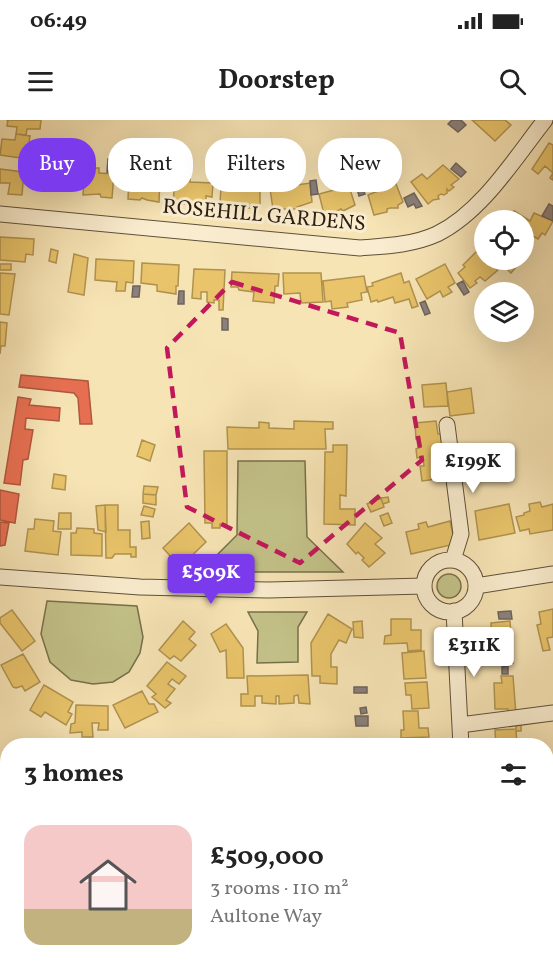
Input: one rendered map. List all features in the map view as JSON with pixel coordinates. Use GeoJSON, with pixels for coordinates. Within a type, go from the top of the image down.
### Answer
{"type":"FeatureCollection","features":[{"type":"Feature","properties":{"kind":"street","name":"ROSEHILL GARDENS"},"geometry":{"type":"LineString","coordinates":[[0,214],[360,248],[403,244],[436,235],[461,220],[484,197],[545,120]]}},
{"type":"Feature","properties":{"kind":"street"},"geometry":{"type":"LineString","coordinates":[[447,425],[461,534],[453,560]]}},
{"type":"Feature","properties":{"kind":"street"},"geometry":{"type":"LineString","coordinates":[[453,560],[468,566],[473,572],[476,586],[474,597],[469,604],[454,611],[445,611],[430,602],[424,586],[425,578],[436,564],[453,560]]}},
{"type":"Feature","properties":{"kind":"street"},"geometry":{"type":"LineString","coordinates":[[476,586],[553,574]]}},
{"type":"Feature","properties":{"kind":"street"},"geometry":{"type":"LineString","coordinates":[[0,577],[140,587],[269,590],[424,586]]}},
{"type":"Feature","properties":{"kind":"street"},"geometry":{"type":"LineString","coordinates":[[454,611],[461,738]]}},
{"type":"Feature","properties":{"kind":"street"},"geometry":{"type":"LineString","coordinates":[[460,725],[553,713]]}},
{"type":"Feature","properties":{"kind":"highlighted area"},"geometry":{"type":"Polygon","coordinates":[[[232,282],[400,333],[422,460],[300,563],[187,507],[167,348],[232,282]]]}},
{"type":"Feature","properties":{"kind":"shaded area"},"geometry":{"type":"Polygon","coordinates":[[[238,461],[305,461],[307,537],[343,572],[200,572],[237,535],[238,461]]]}},
{"type":"Feature","properties":{"kind":"shaded area"},"geometry":{"type":"Polygon","coordinates":[[[449,574],[458,577],[461,586],[458,595],[449,598],[440,595],[437,586],[440,577],[449,574]]]}},
{"type":"Feature","properties":{"kind":"shaded area"},"geometry":{"type":"Polygon","coordinates":[[[47,601],[137,606],[143,637],[140,653],[129,672],[113,682],[93,684],[71,680],[50,662],[41,634],[47,601]]]}},
{"type":"Feature","properties":{"kind":"shaded area"},"geometry":{"type":"Polygon","coordinates":[[[248,612],[307,612],[298,627],[298,662],[257,663],[258,631],[248,612]]]}},
{"type":"Feature","properties":{"kind":"building: Homes"},"geometry":{"type":"Polygon","coordinates":[[[8,120],[41,120],[40,129],[27,129],[26,135],[16,134],[17,127],[7,126],[8,120]]]}},
{"type":"Feature","properties":{"kind":"building: Homes"},"geometry":{"type":"Polygon","coordinates":[[[472,120],[505,120],[511,125],[495,141],[472,120]]]}},
{"type":"Feature","properties":{"kind":"building: Homes"},"geometry":{"type":"Polygon","coordinates":[[[16,134],[30,136],[30,138],[18,138],[18,158],[0,155],[2,139],[15,140],[16,134]]]}},
{"type":"Feature","properties":{"kind":"building: Homes"},"geometry":{"type":"Polygon","coordinates":[[[549,143],[553,145],[553,173],[545,166],[538,174],[532,169],[549,143]]]}},
{"type":"Feature","properties":{"kind":"building: Homes"},"geometry":{"type":"Polygon","coordinates":[[[443,165],[459,179],[451,185],[454,187],[449,191],[447,189],[447,193],[441,194],[438,196],[439,199],[428,204],[411,182],[422,174],[427,179],[443,165]]]}},
{"type":"Feature","properties":{"kind":"building: Homes"},"geometry":{"type":"Polygon","coordinates":[[[96,168],[99,168],[99,173],[108,174],[108,192],[112,192],[112,198],[101,197],[100,194],[83,195],[83,192],[96,192],[96,168]]]}},
{"type":"Feature","properties":{"kind":"building: Homes"},"geometry":{"type":"Polygon","coordinates":[[[0,169],[18,171],[18,192],[22,192],[22,195],[8,194],[10,183],[0,183],[0,169]]]}},
{"type":"Feature","properties":{"kind":"building: Homes"},"geometry":{"type":"Polygon","coordinates":[[[193,182],[205,183],[205,192],[212,192],[212,197],[206,196],[206,203],[201,203],[200,206],[191,202],[173,203],[174,192],[193,192],[193,182]]]}},
{"type":"Feature","properties":{"kind":"building: Homes"},"geometry":{"type":"Polygon","coordinates":[[[310,183],[312,202],[297,207],[297,209],[273,209],[270,192],[306,192],[306,184],[310,183]]]}},
{"type":"Feature","properties":{"kind":"building: Homes"},"geometry":{"type":"Polygon","coordinates":[[[128,192],[159,192],[159,202],[142,198],[140,200],[128,199],[128,192]]]}},
{"type":"Feature","properties":{"kind":"building: Homes"},"geometry":{"type":"Polygon","coordinates":[[[221,192],[260,192],[260,204],[253,204],[253,208],[238,206],[229,208],[220,205],[221,192]]]}},
{"type":"Feature","properties":{"kind":"building: Homes"},"geometry":{"type":"Polygon","coordinates":[[[351,192],[355,205],[343,211],[341,209],[336,213],[324,214],[319,194],[351,192]]]}},
{"type":"Feature","properties":{"kind":"building: Homes"},"geometry":{"type":"Polygon","coordinates":[[[376,192],[399,192],[403,202],[398,205],[398,208],[390,208],[387,212],[374,215],[368,195],[376,192]]]}},
{"type":"Feature","properties":{"kind":"building: Homes"},"geometry":{"type":"Polygon","coordinates":[[[534,213],[553,221],[545,235],[542,233],[538,239],[534,237],[534,213]]]}},
{"type":"Feature","properties":{"kind":"building: Homes"},"geometry":{"type":"Polygon","coordinates":[[[0,237],[34,239],[33,255],[26,254],[25,262],[0,260],[0,237]]]}},
{"type":"Feature","properties":{"kind":"building: Homes"},"geometry":{"type":"Polygon","coordinates":[[[51,249],[58,251],[56,263],[49,261],[51,249]]]}},
{"type":"Feature","properties":{"kind":"building: Homes"},"geometry":{"type":"Polygon","coordinates":[[[74,254],[88,258],[84,295],[68,292],[74,254]]]}},
{"type":"Feature","properties":{"kind":"building: Homes"},"geometry":{"type":"Polygon","coordinates":[[[474,254],[474,270],[498,270],[485,281],[480,277],[470,288],[458,273],[465,267],[463,265],[474,254]]]}},
{"type":"Feature","properties":{"kind":"building: Homes"},"geometry":{"type":"Polygon","coordinates":[[[96,259],[134,261],[133,283],[126,282],[125,291],[116,291],[117,282],[95,280],[96,259]]]}},
{"type":"Feature","properties":{"kind":"building: Homes"},"geometry":{"type":"Polygon","coordinates":[[[142,263],[179,265],[176,294],[157,291],[157,285],[141,283],[142,263]]]}},
{"type":"Feature","properties":{"kind":"building: Homes"},"geometry":{"type":"Polygon","coordinates":[[[0,264],[11,264],[11,270],[0,270],[0,264]]]}},
{"type":"Feature","properties":{"kind":"building: Homes"},"geometry":{"type":"Polygon","coordinates":[[[445,264],[455,283],[448,287],[452,292],[443,297],[440,291],[427,299],[416,279],[445,264]]]}},
{"type":"Feature","properties":{"kind":"building: Homes"},"geometry":{"type":"Polygon","coordinates":[[[194,269],[225,270],[223,310],[219,310],[219,300],[214,300],[214,303],[207,302],[207,292],[201,292],[201,299],[192,298],[194,269]]]}},
{"type":"Feature","properties":{"kind":"building: Homes"},"geometry":{"type":"Polygon","coordinates":[[[232,272],[279,274],[278,286],[275,286],[274,303],[253,301],[254,292],[231,287],[232,272]]]}},
{"type":"Feature","properties":{"kind":"building: Homes"},"geometry":{"type":"Polygon","coordinates":[[[0,273],[15,274],[9,315],[0,314],[0,273]]]}},
{"type":"Feature","properties":{"kind":"building: Homes"},"geometry":{"type":"Polygon","coordinates":[[[283,273],[321,273],[323,302],[301,303],[300,293],[284,294],[283,273]]]}},
{"type":"Feature","properties":{"kind":"building: Homes"},"geometry":{"type":"Polygon","coordinates":[[[401,273],[404,283],[409,281],[418,306],[412,308],[409,299],[395,303],[393,297],[371,302],[367,287],[401,273]]]}},
{"type":"Feature","properties":{"kind":"building: Homes"},"geometry":{"type":"Polygon","coordinates":[[[364,276],[367,292],[361,293],[362,300],[347,303],[348,307],[332,309],[331,301],[325,302],[323,281],[364,276]]]}},
{"type":"Feature","properties":{"kind":"building: Homes"},"geometry":{"type":"Polygon","coordinates":[[[0,322],[7,323],[5,346],[1,346],[0,354],[0,322]]]}},
{"type":"Feature","properties":{"kind":"building: Homes"},"geometry":{"type":"Polygon","coordinates":[[[446,383],[448,406],[424,407],[422,385],[446,383]]]}},
{"type":"Feature","properties":{"kind":"building: Homes"},"geometry":{"type":"Polygon","coordinates":[[[471,388],[474,413],[450,416],[447,392],[471,388]]]}},
{"type":"Feature","properties":{"kind":"building: Homes"},"geometry":{"type":"Polygon","coordinates":[[[294,421],[333,422],[333,429],[325,429],[326,449],[228,449],[227,427],[259,428],[259,422],[269,423],[269,428],[294,429],[294,421]]]}},
{"type":"Feature","properties":{"kind":"building: Homes"},"geometry":{"type":"Polygon","coordinates":[[[436,421],[438,434],[441,434],[446,466],[442,466],[445,478],[422,481],[420,466],[424,466],[423,457],[417,458],[416,449],[421,447],[420,438],[416,439],[415,423],[436,421]]]}},
{"type":"Feature","properties":{"kind":"building: Homes"},"geometry":{"type":"Polygon","coordinates":[[[142,440],[155,445],[150,461],[137,456],[142,440]]]}},
{"type":"Feature","properties":{"kind":"building: Homes"},"geometry":{"type":"Polygon","coordinates":[[[333,445],[347,445],[346,496],[340,495],[340,509],[355,509],[355,525],[324,524],[325,452],[333,452],[333,445]]]}},
{"type":"Feature","properties":{"kind":"building: Homes"},"geometry":{"type":"Polygon","coordinates":[[[204,451],[227,451],[227,524],[220,524],[220,528],[212,528],[212,523],[205,523],[204,451]]]}},
{"type":"Feature","properties":{"kind":"building: Homes"},"geometry":{"type":"Polygon","coordinates":[[[54,474],[66,476],[65,490],[52,488],[54,474]]]}},
{"type":"Feature","properties":{"kind":"building: Homes"},"geometry":{"type":"Polygon","coordinates":[[[144,486],[158,487],[156,495],[143,494],[144,486]]]}},
{"type":"Feature","properties":{"kind":"building: Homes"},"geometry":{"type":"Polygon","coordinates":[[[143,494],[156,495],[156,505],[143,503],[143,494]]]}},
{"type":"Feature","properties":{"kind":"building: Homes"},"geometry":{"type":"Polygon","coordinates":[[[388,497],[389,502],[383,504],[381,498],[388,497]]]}},
{"type":"Feature","properties":{"kind":"building: Homes"},"geometry":{"type":"Polygon","coordinates":[[[381,498],[384,507],[371,512],[367,504],[381,498]]]}},
{"type":"Feature","properties":{"kind":"building: Homes"},"geometry":{"type":"Polygon","coordinates":[[[540,502],[542,507],[553,504],[553,530],[530,534],[529,529],[520,531],[516,517],[530,511],[529,504],[540,502]]]}},
{"type":"Feature","properties":{"kind":"building: Homes"},"geometry":{"type":"Polygon","coordinates":[[[509,504],[515,533],[479,540],[475,511],[509,504]]]}},
{"type":"Feature","properties":{"kind":"building: Homes"},"geometry":{"type":"Polygon","coordinates":[[[105,505],[118,505],[118,530],[130,530],[130,547],[136,547],[136,557],[131,557],[131,554],[115,554],[112,558],[106,558],[105,505]]]}},
{"type":"Feature","properties":{"kind":"building: Homes"},"geometry":{"type":"Polygon","coordinates":[[[105,505],[106,532],[98,530],[96,506],[105,505]]]}},
{"type":"Feature","properties":{"kind":"building: Homes"},"geometry":{"type":"Polygon","coordinates":[[[144,506],[155,509],[153,517],[141,515],[144,506]]]}},
{"type":"Feature","properties":{"kind":"building: Homes"},"geometry":{"type":"Polygon","coordinates":[[[59,513],[71,513],[71,529],[58,529],[59,513]]]}},
{"type":"Feature","properties":{"kind":"building: Homes"},"geometry":{"type":"Polygon","coordinates":[[[388,513],[392,523],[384,526],[380,516],[388,513]]]}},
{"type":"Feature","properties":{"kind":"building: Homes"},"geometry":{"type":"Polygon","coordinates":[[[35,519],[54,521],[53,531],[61,532],[58,555],[25,551],[28,529],[34,529],[35,519]]]}},
{"type":"Feature","properties":{"kind":"building: Homes"},"geometry":{"type":"Polygon","coordinates":[[[149,521],[150,538],[142,539],[141,522],[149,521]]]}},
{"type":"Feature","properties":{"kind":"building: Homes"},"geometry":{"type":"Polygon","coordinates":[[[450,521],[455,544],[411,554],[406,532],[419,529],[418,524],[426,522],[428,527],[450,521]]]}},
{"type":"Feature","properties":{"kind":"building: Homes"},"geometry":{"type":"Polygon","coordinates":[[[189,523],[206,542],[180,567],[163,548],[189,523]]]}},
{"type":"Feature","properties":{"kind":"building: Homes"},"geometry":{"type":"Polygon","coordinates":[[[365,523],[382,538],[375,544],[385,553],[369,567],[362,560],[364,558],[358,552],[356,554],[347,544],[365,523]]]}},
{"type":"Feature","properties":{"kind":"building: Homes"},"geometry":{"type":"Polygon","coordinates":[[[77,528],[94,529],[94,533],[102,534],[102,556],[71,555],[71,533],[76,533],[77,528]]]}},
{"type":"Feature","properties":{"kind":"building: Homes"},"geometry":{"type":"Polygon","coordinates":[[[553,609],[553,637],[547,638],[550,650],[543,651],[537,625],[541,624],[539,612],[553,609]]]}},
{"type":"Feature","properties":{"kind":"building: Homes"},"geometry":{"type":"Polygon","coordinates":[[[12,610],[35,641],[22,651],[0,623],[0,618],[12,610]]]}},
{"type":"Feature","properties":{"kind":"building: Homes"},"geometry":{"type":"Polygon","coordinates":[[[328,614],[352,629],[346,643],[339,640],[331,654],[331,667],[337,667],[337,684],[320,683],[320,676],[312,676],[311,643],[328,614]]]}},
{"type":"Feature","properties":{"kind":"building: Homes"},"geometry":{"type":"Polygon","coordinates":[[[391,619],[411,619],[411,630],[421,630],[421,650],[408,651],[407,643],[384,644],[385,636],[391,635],[391,619]]]}},
{"type":"Feature","properties":{"kind":"building: Homes"},"geometry":{"type":"Polygon","coordinates":[[[183,621],[195,632],[189,639],[196,645],[181,661],[174,656],[170,659],[159,650],[183,621]]]}},
{"type":"Feature","properties":{"kind":"building: Homes"},"geometry":{"type":"Polygon","coordinates":[[[362,621],[363,638],[354,637],[353,622],[362,621]]]}},
{"type":"Feature","properties":{"kind":"building: Homes"},"geometry":{"type":"Polygon","coordinates":[[[510,621],[513,663],[504,664],[504,655],[492,656],[491,623],[510,621]]]}},
{"type":"Feature","properties":{"kind":"building: Homes"},"geometry":{"type":"Polygon","coordinates":[[[226,624],[243,648],[244,678],[227,678],[226,650],[220,652],[211,634],[226,624]]]}},
{"type":"Feature","properties":{"kind":"building: Homes"},"geometry":{"type":"Polygon","coordinates":[[[424,651],[426,678],[404,679],[402,653],[424,651]]]}},
{"type":"Feature","properties":{"kind":"building: Homes"},"geometry":{"type":"Polygon","coordinates":[[[23,654],[40,682],[25,691],[22,686],[13,687],[1,665],[23,654]]]}},
{"type":"Feature","properties":{"kind":"building: Homes"},"geometry":{"type":"Polygon","coordinates":[[[167,662],[186,676],[179,684],[172,679],[168,684],[175,689],[166,700],[171,703],[165,708],[152,697],[156,694],[147,686],[167,662]]]}},
{"type":"Feature","properties":{"kind":"building: Homes"},"geometry":{"type":"Polygon","coordinates":[[[308,675],[310,704],[299,703],[298,695],[294,696],[294,703],[279,704],[279,696],[276,696],[276,704],[262,703],[262,696],[255,696],[255,706],[241,706],[241,694],[248,694],[247,676],[308,675]]]}},
{"type":"Feature","properties":{"kind":"building: Homes"},"geometry":{"type":"Polygon","coordinates":[[[501,676],[513,676],[516,715],[508,716],[508,709],[495,709],[494,683],[502,683],[501,676]]]}},
{"type":"Feature","properties":{"kind":"building: Homes"},"geometry":{"type":"Polygon","coordinates":[[[427,682],[429,708],[412,709],[411,695],[406,695],[405,683],[427,682]]]}},
{"type":"Feature","properties":{"kind":"building: Homes"},"geometry":{"type":"Polygon","coordinates":[[[44,685],[73,702],[68,712],[72,714],[66,725],[45,712],[41,717],[30,710],[44,685]]]}},
{"type":"Feature","properties":{"kind":"building: Homes"},"geometry":{"type":"Polygon","coordinates":[[[142,691],[149,704],[154,704],[158,712],[125,728],[113,705],[142,691]]]}},
{"type":"Feature","properties":{"kind":"building: Homes"},"geometry":{"type":"Polygon","coordinates":[[[76,705],[108,706],[108,730],[98,730],[99,723],[92,723],[93,737],[82,737],[82,732],[70,733],[71,724],[75,723],[76,705]]]}},
{"type":"Feature","properties":{"kind":"building: Homes"},"geometry":{"type":"Polygon","coordinates":[[[403,711],[418,711],[419,728],[428,728],[429,737],[401,738],[401,730],[404,730],[403,711]]]}},
{"type":"Feature","properties":{"kind":"building: Homes"},"geometry":{"type":"Polygon","coordinates":[[[516,722],[521,722],[521,731],[516,731],[517,738],[496,738],[495,730],[516,729],[516,722]]]}},
{"type":"Feature","properties":{"kind":"building: Shops"},"geometry":{"type":"Polygon","coordinates":[[[21,375],[88,381],[92,424],[80,424],[78,398],[74,393],[19,387],[21,375]]]}},
{"type":"Feature","properties":{"kind":"building: Shops"},"geometry":{"type":"Polygon","coordinates":[[[18,397],[31,399],[29,405],[60,408],[59,421],[26,418],[25,429],[33,430],[28,459],[23,460],[20,485],[4,483],[18,397]]]}},
{"type":"Feature","properties":{"kind":"building: Shops"},"geometry":{"type":"Polygon","coordinates":[[[0,490],[19,494],[15,523],[0,520],[0,490]]]}},
{"type":"Feature","properties":{"kind":"building: Shops"},"geometry":{"type":"Polygon","coordinates":[[[0,522],[9,523],[5,545],[0,546],[0,522]]]}},
{"type":"Feature","properties":{"kind":"building: Industry"},"geometry":{"type":"Polygon","coordinates":[[[452,120],[461,120],[466,125],[458,132],[448,124],[452,120]]]}},
{"type":"Feature","properties":{"kind":"building: Industry"},"geometry":{"type":"Polygon","coordinates":[[[456,163],[466,172],[461,177],[451,169],[456,163]]]}},
{"type":"Feature","properties":{"kind":"building: Industry"},"geometry":{"type":"Polygon","coordinates":[[[316,180],[318,194],[311,195],[310,181],[316,180]]]}},
{"type":"Feature","properties":{"kind":"building: Industry"},"geometry":{"type":"Polygon","coordinates":[[[414,193],[422,206],[416,208],[414,204],[408,207],[404,198],[414,193]]]}},
{"type":"Feature","properties":{"kind":"building: Industry"},"geometry":{"type":"Polygon","coordinates":[[[549,204],[553,206],[553,221],[542,216],[549,204]]]}},
{"type":"Feature","properties":{"kind":"building: Industry"},"geometry":{"type":"Polygon","coordinates":[[[463,281],[469,292],[464,295],[457,284],[463,281]]]}},
{"type":"Feature","properties":{"kind":"building: Industry"},"geometry":{"type":"Polygon","coordinates":[[[133,286],[140,286],[139,297],[132,297],[133,286]]]}},
{"type":"Feature","properties":{"kind":"building: Industry"},"geometry":{"type":"Polygon","coordinates":[[[179,291],[184,291],[184,304],[178,304],[179,291]]]}},
{"type":"Feature","properties":{"kind":"building: Industry"},"geometry":{"type":"Polygon","coordinates":[[[425,301],[430,313],[425,315],[420,303],[425,301]]]}},
{"type":"Feature","properties":{"kind":"building: Industry"},"geometry":{"type":"Polygon","coordinates":[[[222,318],[228,319],[228,330],[222,330],[222,318]]]}},
{"type":"Feature","properties":{"kind":"building: Industry"},"geometry":{"type":"Polygon","coordinates":[[[511,611],[512,619],[499,619],[498,612],[511,611]]]}},
{"type":"Feature","properties":{"kind":"building: Industry"},"geometry":{"type":"Polygon","coordinates":[[[508,666],[508,674],[502,674],[502,667],[508,666]]]}},
{"type":"Feature","properties":{"kind":"building: Industry"},"geometry":{"type":"Polygon","coordinates":[[[354,687],[367,687],[367,693],[354,693],[354,687]]]}},
{"type":"Feature","properties":{"kind":"building: Industry"},"geometry":{"type":"Polygon","coordinates":[[[366,707],[367,713],[361,714],[360,708],[366,707]]]}},
{"type":"Feature","properties":{"kind":"building: Industry"},"geometry":{"type":"Polygon","coordinates":[[[355,716],[368,716],[368,726],[356,726],[355,716]]]}}]}
